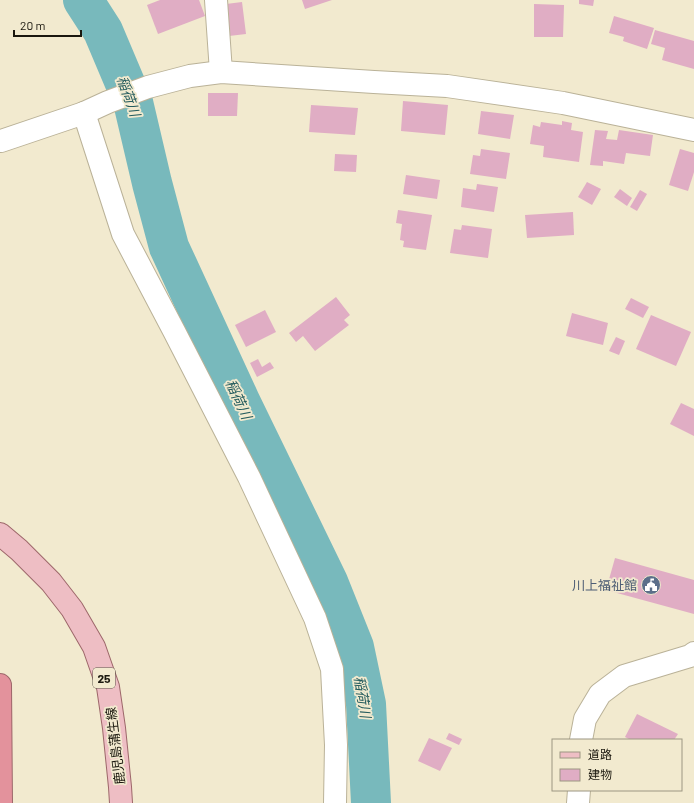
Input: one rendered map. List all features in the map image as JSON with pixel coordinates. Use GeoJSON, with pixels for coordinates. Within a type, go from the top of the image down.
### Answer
{"type":"FeatureCollection","features":[{"type":"Feature","properties":{"kind":"highway"},"geometry":{"type":"LineString","coordinates":[[0,685],[1,803]]}},
{"type":"Feature","properties":{"kind":"main road","name":"鹿児島蒲生線"},"geometry":{"type":"LineString","coordinates":[[0,534],[52,582],[72,609],[94,647],[108,687],[114,728],[121,803]]}},
{"type":"Feature","properties":{"kind":"street"},"geometry":{"type":"LineString","coordinates":[[216,0],[221,72]]}},
{"type":"Feature","properties":{"kind":"street"},"geometry":{"type":"LineString","coordinates":[[1,141],[84,114],[108,102],[148,87],[190,76],[221,72],[447,86],[563,103],[693,126]]}},
{"type":"Feature","properties":{"kind":"street"},"geometry":{"type":"LineString","coordinates":[[84,114],[123,234],[249,477],[315,618],[332,669],[336,745],[336,803]]}},
{"type":"Feature","properties":{"kind":"street"},"geometry":{"type":"LineString","coordinates":[[581,739],[585,719],[600,694],[624,676],[690,656],[694,653]]}},
{"type":"Feature","properties":{"kind":"street"},"geometry":{"type":"LineString","coordinates":[[578,803],[579,791]]}},
{"type":"Feature","properties":{"kind":"building"},"geometry":{"type":"Polygon","coordinates":[[[160,0],[199,0],[205,16],[158,34],[147,5],[160,0]]]}},
{"type":"Feature","properties":{"kind":"building"},"geometry":{"type":"Polygon","coordinates":[[[302,0],[332,0],[305,9],[302,0]]]}},
{"type":"Feature","properties":{"kind":"building"},"geometry":{"type":"Polygon","coordinates":[[[579,0],[594,0],[593,6],[579,4],[579,0]]]}},
{"type":"Feature","properties":{"kind":"building"},"geometry":{"type":"Polygon","coordinates":[[[242,2],[246,34],[229,36],[226,4],[242,2]]]}},
{"type":"Feature","properties":{"kind":"building"},"geometry":{"type":"Polygon","coordinates":[[[534,4],[564,5],[563,37],[534,37],[534,4]]]}},
{"type":"Feature","properties":{"kind":"building"},"geometry":{"type":"Polygon","coordinates":[[[614,16],[654,28],[647,49],[623,41],[624,37],[609,33],[614,16]]]}},
{"type":"Feature","properties":{"kind":"building"},"geometry":{"type":"Polygon","coordinates":[[[655,30],[694,41],[694,69],[662,60],[665,48],[651,44],[655,30]]]}},
{"type":"Feature","properties":{"kind":"building"},"geometry":{"type":"Polygon","coordinates":[[[208,93],[238,93],[237,116],[208,116],[208,93]]]}},
{"type":"Feature","properties":{"kind":"building"},"geometry":{"type":"Polygon","coordinates":[[[403,101],[448,105],[445,135],[401,131],[403,101]]]}},
{"type":"Feature","properties":{"kind":"building"},"geometry":{"type":"Polygon","coordinates":[[[311,105],[358,108],[355,135],[309,132],[311,105]]]}},
{"type":"Feature","properties":{"kind":"building"},"geometry":{"type":"Polygon","coordinates":[[[481,111],[514,115],[510,139],[478,134],[481,111]]]}},
{"type":"Feature","properties":{"kind":"building"},"geometry":{"type":"Polygon","coordinates":[[[562,121],[572,123],[571,130],[583,132],[579,162],[543,157],[544,146],[530,144],[533,125],[540,127],[541,122],[562,125],[562,121]]]}},
{"type":"Feature","properties":{"kind":"building"},"geometry":{"type":"Polygon","coordinates":[[[595,130],[608,131],[606,139],[617,140],[619,130],[653,135],[650,156],[626,153],[624,164],[603,161],[603,166],[590,165],[595,130]]]}},
{"type":"Feature","properties":{"kind":"building"},"geometry":{"type":"Polygon","coordinates":[[[481,149],[510,153],[506,179],[470,174],[473,155],[480,156],[481,149]]]}},
{"type":"Feature","properties":{"kind":"building"},"geometry":{"type":"Polygon","coordinates":[[[680,149],[694,153],[694,172],[688,191],[669,185],[680,149]]]}},
{"type":"Feature","properties":{"kind":"building"},"geometry":{"type":"Polygon","coordinates":[[[335,154],[357,155],[356,172],[334,171],[335,154]]]}},
{"type":"Feature","properties":{"kind":"building"},"geometry":{"type":"Polygon","coordinates":[[[406,175],[440,180],[437,199],[403,194],[406,175]]]}},
{"type":"Feature","properties":{"kind":"building"},"geometry":{"type":"Polygon","coordinates":[[[587,182],[601,189],[592,205],[578,197],[587,182]]]}},
{"type":"Feature","properties":{"kind":"building"},"geometry":{"type":"Polygon","coordinates":[[[477,184],[498,187],[494,212],[461,207],[463,188],[476,190],[477,184]]]}},
{"type":"Feature","properties":{"kind":"building"},"geometry":{"type":"Polygon","coordinates":[[[620,189],[632,198],[627,206],[614,197],[620,189]]]}},
{"type":"Feature","properties":{"kind":"building"},"geometry":{"type":"Polygon","coordinates":[[[640,190],[647,194],[637,211],[630,207],[640,190]]]}},
{"type":"Feature","properties":{"kind":"building"},"geometry":{"type":"Polygon","coordinates":[[[398,210],[432,215],[426,250],[403,247],[404,241],[400,240],[402,224],[396,223],[398,210]]]}},
{"type":"Feature","properties":{"kind":"building"},"geometry":{"type":"Polygon","coordinates":[[[573,212],[574,235],[527,238],[525,215],[573,212]]]}},
{"type":"Feature","properties":{"kind":"building"},"geometry":{"type":"Polygon","coordinates":[[[462,225],[492,229],[488,258],[450,253],[454,229],[461,230],[462,225]]]}},
{"type":"Feature","properties":{"kind":"building"},"geometry":{"type":"Polygon","coordinates":[[[336,297],[350,315],[344,320],[349,325],[315,351],[303,336],[296,342],[289,333],[336,297]]]}},
{"type":"Feature","properties":{"kind":"building"},"geometry":{"type":"Polygon","coordinates":[[[631,298],[649,307],[643,318],[625,309],[631,298]]]}},
{"type":"Feature","properties":{"kind":"building"},"geometry":{"type":"Polygon","coordinates":[[[265,310],[276,332],[246,347],[235,325],[265,310]]]}},
{"type":"Feature","properties":{"kind":"building"},"geometry":{"type":"Polygon","coordinates":[[[572,313],[608,323],[603,345],[566,336],[572,313]]]}},
{"type":"Feature","properties":{"kind":"building"},"geometry":{"type":"Polygon","coordinates":[[[651,315],[691,332],[676,366],[636,349],[651,315]]]}},
{"type":"Feature","properties":{"kind":"building"},"geometry":{"type":"Polygon","coordinates":[[[616,337],[625,341],[619,355],[609,351],[616,337]]]}},
{"type":"Feature","properties":{"kind":"building"},"geometry":{"type":"Polygon","coordinates":[[[258,359],[262,367],[270,362],[274,368],[257,377],[250,363],[258,359]]]}},
{"type":"Feature","properties":{"kind":"building"},"geometry":{"type":"Polygon","coordinates":[[[681,403],[694,409],[694,436],[670,424],[681,403]]]}},
{"type":"Feature","properties":{"kind":"building","name":"川上福祉館"},"geometry":{"type":"Polygon","coordinates":[[[615,558],[694,580],[694,614],[606,590],[615,558]]]}},
{"type":"Feature","properties":{"kind":"building"},"geometry":{"type":"Polygon","coordinates":[[[637,714],[678,734],[675,739],[629,739],[625,737],[637,714]]]}},
{"type":"Feature","properties":{"kind":"building"},"geometry":{"type":"Polygon","coordinates":[[[449,733],[462,739],[459,745],[446,739],[449,733]]]}},
{"type":"Feature","properties":{"kind":"building"},"geometry":{"type":"Polygon","coordinates":[[[429,738],[452,748],[440,771],[418,761],[429,738]]]}},
{"type":"Feature","properties":{"kind":"waterway","name":"稲荷川"},"geometry":{"type":"LineString","coordinates":[[83,0],[103,31],[133,102],[169,247],[240,401],[328,582],[354,647],[366,704],[371,803]]}},
{"type":"Feature","properties":{"kind":"place","name":"川上福祉館"},"geometry":{"type":"Point","coordinates":[651,585]}}]}
